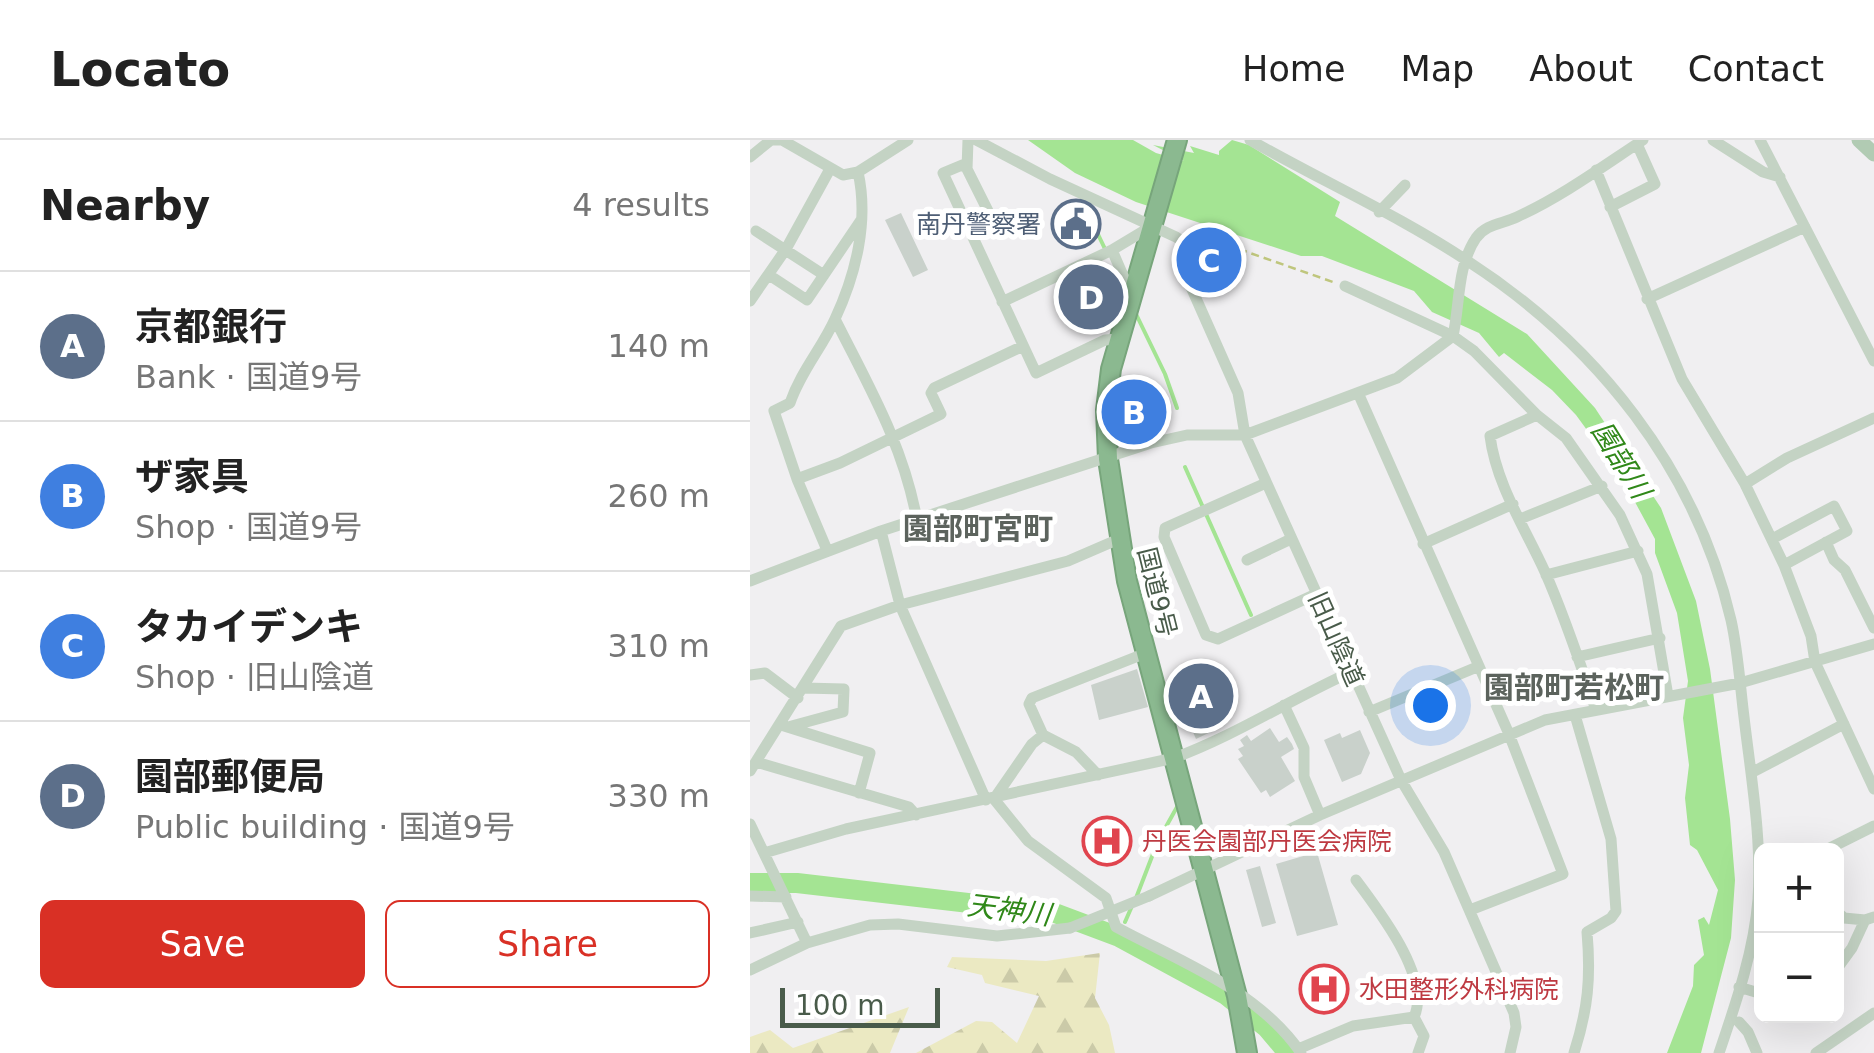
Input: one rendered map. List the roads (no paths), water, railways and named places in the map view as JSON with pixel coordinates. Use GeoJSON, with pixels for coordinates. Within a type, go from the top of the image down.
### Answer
{"type":"FeatureCollection","features":[{"type":"Feature","properties":{"kind":"highway","name":"国道9号"},"geometry":{"type":"LineString","coordinates":[[1177,140],[1157,222],[1118,339],[1107,394],[1108,459],[1118,539],[1243,1020],[1247,1053]]}},
{"type":"Feature","properties":{"kind":"main road"},"geometry":{"type":"LineString","coordinates":[[1859,140],[1874,154]]}},
{"type":"Feature","properties":{"kind":"street"},"geometry":{"type":"LineString","coordinates":[[750,157],[772,140],[782,140],[830,170],[844,174],[858,172],[908,140]]}},
{"type":"Feature","properties":{"kind":"street"},"geometry":{"type":"LineString","coordinates":[[966,225],[990,214],[967,163],[968,140]]}},
{"type":"Feature","properties":{"kind":"street"},"geometry":{"type":"LineString","coordinates":[[976,140],[1050,179],[1157,222]]}},
{"type":"Feature","properties":{"kind":"street"},"geometry":{"type":"LineString","coordinates":[[1250,140],[1518,296],[1556,327],[1618,393],[1654,440],[1695,516],[1720,578],[1732,623],[1759,843]]}},
{"type":"Feature","properties":{"kind":"street"},"geometry":{"type":"LineString","coordinates":[[1713,140],[1780,178]]}},
{"type":"Feature","properties":{"kind":"street"},"geometry":{"type":"LineString","coordinates":[[1760,140],[1874,361]]}},
{"type":"Feature","properties":{"kind":"street"},"geometry":{"type":"LineString","coordinates":[[750,581],[880,531],[1187,434],[1245,435],[1359,395],[1398,378],[1454,332],[1465,263],[1477,237],[1488,226],[1548,201],[1640,142],[1655,184],[1610,207]]}},
{"type":"Feature","properties":{"kind":"street"},"geometry":{"type":"LineString","coordinates":[[967,163],[943,173],[1036,373],[1106,340],[1118,339]]}},
{"type":"Feature","properties":{"kind":"street"},"geometry":{"type":"LineString","coordinates":[[750,302],[786,249],[830,170]]}},
{"type":"Feature","properties":{"kind":"street"},"geometry":{"type":"LineString","coordinates":[[1596,170],[1682,379],[1745,484],[1784,565],[1811,636],[1814,662],[1874,789]]}},
{"type":"Feature","properties":{"kind":"street"},"geometry":{"type":"LineString","coordinates":[[827,550],[774,411],[790,402],[799,376],[835,320],[864,216],[858,172]]}},
{"type":"Feature","properties":{"kind":"street"},"geometry":{"type":"LineString","coordinates":[[1379,212],[1405,185]]}},
{"type":"Feature","properties":{"kind":"street"},"geometry":{"type":"LineString","coordinates":[[769,275],[807,300],[864,216]]}},
{"type":"Feature","properties":{"kind":"street"},"geometry":{"type":"LineString","coordinates":[[1002,302],[1108,252],[1157,222]]}},
{"type":"Feature","properties":{"kind":"street","name":"旧山陰道"},"geometry":{"type":"LineString","coordinates":[[1157,222],[1192,252],[1194,264],[1188,278],[1238,393],[1245,435],[1369,712],[1401,780],[1444,852],[1514,1012],[1516,1028],[1510,1053]]}},
{"type":"Feature","properties":{"kind":"street"},"geometry":{"type":"LineString","coordinates":[[1647,300],[1805,227]]}},
{"type":"Feature","properties":{"kind":"street"},"geometry":{"type":"LineString","coordinates":[[756,231],[824,275]]}},
{"type":"Feature","properties":{"kind":"street"},"geometry":{"type":"LineString","coordinates":[[1108,252],[1131,294]]}},
{"type":"Feature","properties":{"kind":"street"},"geometry":{"type":"LineString","coordinates":[[1345,286],[1454,332],[1537,415],[1566,438],[1602,486],[1648,574],[1671,696]]}},
{"type":"Feature","properties":{"kind":"street"},"geometry":{"type":"LineString","coordinates":[[835,320],[894,436],[909,475],[917,520]]}},
{"type":"Feature","properties":{"kind":"street"},"geometry":{"type":"LineString","coordinates":[[798,479],[941,414],[931,394],[934,388],[1023,346]]}},
{"type":"Feature","properties":{"kind":"street"},"geometry":{"type":"LineString","coordinates":[[1359,395],[1509,734],[1563,874],[1470,910]]}},
{"type":"Feature","properties":{"kind":"street"},"geometry":{"type":"LineString","coordinates":[[1537,415],[1490,436],[1493,461],[1546,575],[1596,710]]}},
{"type":"Feature","properties":{"kind":"street"},"geometry":{"type":"LineString","coordinates":[[1745,484],[1787,458],[1874,418]]}},
{"type":"Feature","properties":{"kind":"street"},"geometry":{"type":"LineString","coordinates":[[1266,483],[1165,528],[1164,537],[1206,635],[1218,640],[1316,594]]}},
{"type":"Feature","properties":{"kind":"street"},"geometry":{"type":"LineString","coordinates":[[1520,519],[1602,486]]}},
{"type":"Feature","properties":{"kind":"street"},"geometry":{"type":"LineString","coordinates":[[1424,544],[1513,504]]}},
{"type":"Feature","properties":{"kind":"street"},"geometry":{"type":"LineString","coordinates":[[1772,539],[1834,506],[1847,531],[1784,565]]}},
{"type":"Feature","properties":{"kind":"street"},"geometry":{"type":"LineString","coordinates":[[880,531],[900,605],[990,799],[1028,841],[1106,898],[1116,927],[1236,993],[1278,1023],[1300,1051],[1353,1026],[1414,1017]]}},
{"type":"Feature","properties":{"kind":"street"},"geometry":{"type":"LineString","coordinates":[[916,815],[908,808],[859,792],[753,766],[785,726],[841,626],[900,605],[1068,561],[1118,539]]}},
{"type":"Feature","properties":{"kind":"street"},"geometry":{"type":"LineString","coordinates":[[1247,560],[1290,539]]}},
{"type":"Feature","properties":{"kind":"street"},"geometry":{"type":"LineString","coordinates":[[1826,542],[1874,628]]}},
{"type":"Feature","properties":{"kind":"street"},"geometry":{"type":"LineString","coordinates":[[1546,575],[1638,551]]}},
{"type":"Feature","properties":{"kind":"street"},"geometry":{"type":"LineString","coordinates":[[1578,657],[1660,638]]}},
{"type":"Feature","properties":{"kind":"street"},"geometry":{"type":"LineString","coordinates":[[750,970],[807,942],[870,925],[898,924],[997,936],[1070,928],[1149,896],[1320,814],[1544,720],[1737,683],[1874,644]]}},
{"type":"Feature","properties":{"kind":"street"},"geometry":{"type":"LineString","coordinates":[[1098,776],[1076,752],[1043,735],[1028,704],[1032,698],[1146,652]]}},
{"type":"Feature","properties":{"kind":"street"},"geometry":{"type":"LineString","coordinates":[[1369,712],[1477,667]]}},
{"type":"Feature","properties":{"kind":"street"},"geometry":{"type":"LineString","coordinates":[[750,675],[765,672],[801,693],[844,689],[844,712],[785,726]]}},
{"type":"Feature","properties":{"kind":"street"},"geometry":{"type":"LineString","coordinates":[[764,852],[846,830],[1174,758],[1222,740],[1351,672]]}},
{"type":"Feature","properties":{"kind":"street"},"geometry":{"type":"LineString","coordinates":[[1284,705],[1304,748],[1304,778],[1320,814]]}},
{"type":"Feature","properties":{"kind":"street"},"geometry":{"type":"LineString","coordinates":[[1574,1053],[1588,1006],[1587,932],[1616,911],[1611,839],[1575,714]]}},
{"type":"Feature","properties":{"kind":"street"},"geometry":{"type":"LineString","coordinates":[[1751,772],[1844,724]]}},
{"type":"Feature","properties":{"kind":"street"},"geometry":{"type":"LineString","coordinates":[[785,726],[870,753],[859,792]]}},
{"type":"Feature","properties":{"kind":"street"},"geometry":{"type":"LineString","coordinates":[[990,799],[1043,735]]}},
{"type":"Feature","properties":{"kind":"street"},"geometry":{"type":"LineString","coordinates":[[750,824],[807,942]]}},
{"type":"Feature","properties":{"kind":"street"},"geometry":{"type":"LineString","coordinates":[[1840,843],[1874,826]]}},
{"type":"Feature","properties":{"kind":"street"},"geometry":{"type":"LineString","coordinates":[[1356,880],[1378,906],[1407,962],[1418,1006],[1414,1017],[1424,1036],[1418,1053]]}},
{"type":"Feature","properties":{"kind":"street"},"geometry":{"type":"LineString","coordinates":[[750,896],[785,896]]}},
{"type":"Feature","properties":{"kind":"street"},"geometry":{"type":"LineString","coordinates":[[1844,918],[1870,918]]}},
{"type":"Feature","properties":{"kind":"street"},"geometry":{"type":"LineString","coordinates":[[1844,959],[1870,918]]}},
{"type":"Feature","properties":{"kind":"street"},"geometry":{"type":"LineString","coordinates":[[1719,1053],[1754,920]]}},
{"type":"Feature","properties":{"kind":"street"},"geometry":{"type":"LineString","coordinates":[[750,933],[798,922]]}},
{"type":"Feature","properties":{"kind":"street"},"geometry":{"type":"LineString","coordinates":[[1739,987],[1754,992]]}},
{"type":"Feature","properties":{"kind":"street"},"geometry":{"type":"LineString","coordinates":[[1816,1053],[1874,1014]]}},
{"type":"Feature","properties":{"kind":"street"},"geometry":{"type":"LineString","coordinates":[[1738,1022],[1748,1032],[1757,1053]]}},
{"type":"Feature","properties":{"kind":"water","name":"園部川"},"geometry":{"type":"Polygon","coordinates":[[[1028,140],[1133,140],[1156,153],[1184,161],[1153,145],[1194,153],[1190,146],[1219,155],[1232,140],[1249,145],[1340,202],[1335,216],[1527,334],[1595,408],[1661,508],[1696,601],[1710,669],[1735,880],[1731,938],[1701,1053],[1667,1053],[1693,986],[1694,965],[1704,955],[1698,920],[1704,917],[1709,925],[1718,890],[1697,850],[1690,845],[1685,798],[1689,765],[1683,718],[1688,681],[1677,613],[1655,553],[1655,539],[1622,478],[1576,415],[1552,390],[1504,353],[1499,357],[1479,333],[1432,312],[1414,291],[1322,256],[1301,256],[1136,202],[1075,173],[1028,140]]]}},
{"type":"Feature","properties":{"kind":"waterway"},"geometry":{"type":"LineString","coordinates":[[1082,201],[1106,251]]}},
{"type":"Feature","properties":{"kind":"waterway"},"geometry":{"type":"LineString","coordinates":[[1135,312],[1177,408]]}},
{"type":"Feature","properties":{"kind":"waterway"},"geometry":{"type":"LineString","coordinates":[[1185,467],[1251,615]]}},
{"type":"Feature","properties":{"kind":"waterway"},"geometry":{"type":"LineString","coordinates":[[1136,898],[1158,841],[1177,807]]}},
{"type":"Feature","properties":{"kind":"waterway","name":"天神川"},"geometry":{"type":"LineString","coordinates":[[750,883],[797,883],[1055,913],[1119,937],[1226,995],[1267,1028],[1288,1053]]}},
{"type":"Feature","properties":{"kind":"waterway"},"geometry":{"type":"LineString","coordinates":[[1125,922],[1132,906]]}},
{"type":"Feature","properties":{"kind":"place","name":"南丹警察署"},"geometry":{"type":"Point","coordinates":[1076,224]}},
{"type":"Feature","properties":{"kind":"place","name":"タカイデンキ"},"geometry":{"type":"Point","coordinates":[1209,260]}},
{"type":"Feature","properties":{"kind":"place","name":"園部郵便局"},"geometry":{"type":"Point","coordinates":[1091,297]}},
{"type":"Feature","properties":{"kind":"place","name":"ザ家具"},"geometry":{"type":"Point","coordinates":[1134,412]}},
{"type":"Feature","properties":{"kind":"place","name":"京都銀行"},"geometry":{"type":"Point","coordinates":[1201,696]}},
{"type":"Feature","properties":{"kind":"place","name":"丹医会園部丹医会病院"},"geometry":{"type":"Point","coordinates":[1107,841]}},
{"type":"Feature","properties":{"kind":"place","name":"水田整形外科病院"},"geometry":{"type":"Point","coordinates":[1324,989]}},
{"type":"Feature","properties":{"kind":"district","name":"園部町宮町"},"geometry":{"type":"Point","coordinates":[978,528]}},
{"type":"Feature","properties":{"kind":"district","name":"園部町若松町"},"geometry":{"type":"Point","coordinates":[1574,687]}}]}
